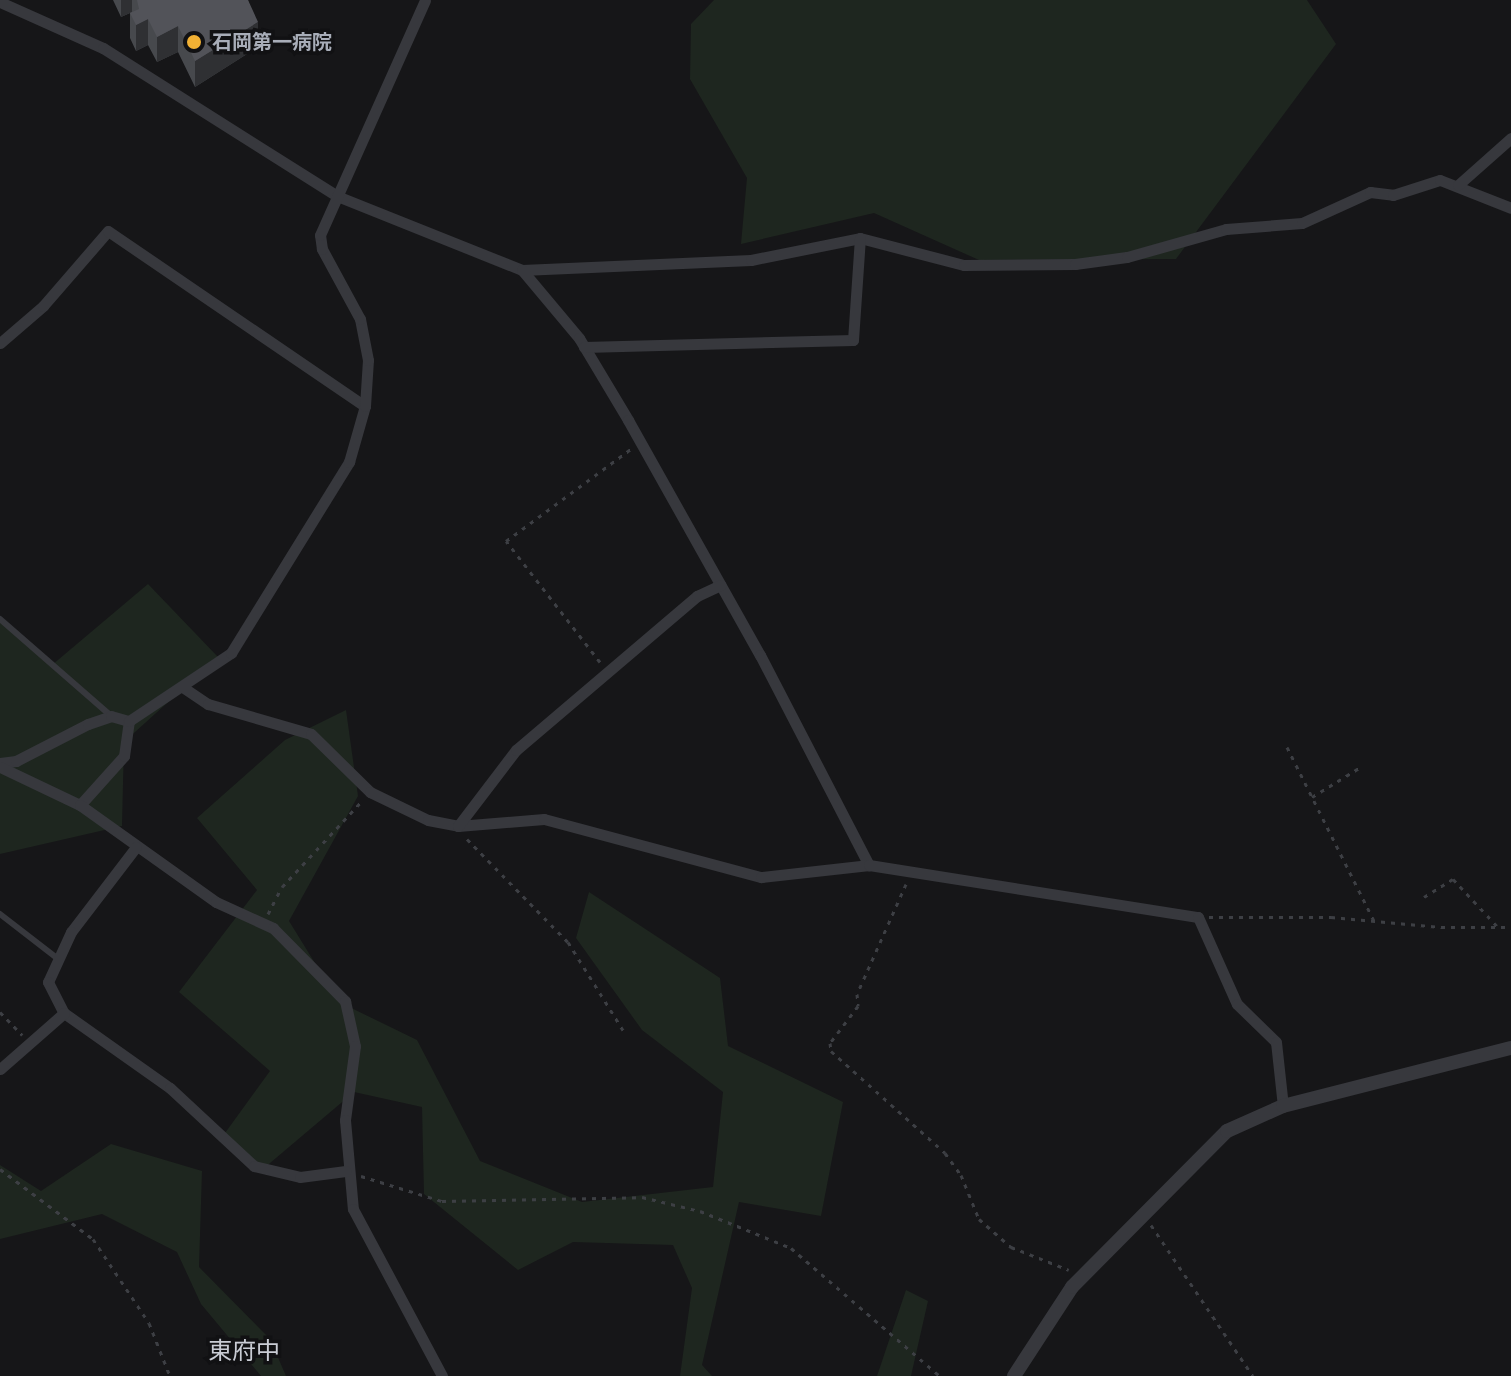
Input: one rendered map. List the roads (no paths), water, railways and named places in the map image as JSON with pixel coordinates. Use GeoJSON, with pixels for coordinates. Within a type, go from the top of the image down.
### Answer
{"type":"FeatureCollection","features":[{"type":"Feature","properties":{"kind":"street"},"geometry":{"type":"LineString","coordinates":[[0,765],[16,761],[111,716],[129,721],[184,688],[231,653],[349,462],[365,406],[368,360],[360,319],[322,249],[320,235],[425,0]]}},
{"type":"Feature","properties":{"kind":"street"},"geometry":{"type":"LineString","coordinates":[[0,2],[103,48],[337,196],[522,270],[751,260],[860,238],[964,265],[1075,264],[1127,257],[1226,229],[1302,223],[1370,192],[1393,195],[1440,180],[1511,208]]}},
{"type":"Feature","properties":{"kind":"street"},"geometry":{"type":"LineString","coordinates":[[1458,185],[1511,138]]}},
{"type":"Feature","properties":{"kind":"street"},"geometry":{"type":"LineString","coordinates":[[0,343],[43,306],[108,231],[365,406]]}},
{"type":"Feature","properties":{"kind":"street"},"geometry":{"type":"LineString","coordinates":[[584,347],[853,340],[860,238]]}},
{"type":"Feature","properties":{"kind":"street"},"geometry":{"type":"LineString","coordinates":[[522,270],[584,347],[641,443],[721,585],[869,865]]}},
{"type":"Feature","properties":{"kind":"street"},"geometry":{"type":"LineString","coordinates":[[458,826],[516,750],[697,596],[721,585]]}},
{"type":"Feature","properties":{"kind":"street"},"geometry":{"type":"LineString","coordinates":[[184,688],[208,704],[311,734],[370,792],[428,820],[458,826],[544,819],[761,877],[869,865],[1198,917],[1237,1004],[1276,1042],[1283,1106]]}},
{"type":"Feature","properties":{"kind":"street"},"geometry":{"type":"LineString","coordinates":[[80,805],[124,756],[129,721]]}},
{"type":"Feature","properties":{"kind":"street"},"geometry":{"type":"LineString","coordinates":[[0,765],[80,805],[216,902],[265,924],[345,1001],[355,1046],[345,1120],[346,1171],[353,1209],[442,1376]]}},
{"type":"Feature","properties":{"kind":"street"},"geometry":{"type":"LineString","coordinates":[[136,847],[71,932],[48,982],[64,1013],[170,1088],[254,1166],[300,1177],[346,1171]]}},
{"type":"Feature","properties":{"kind":"street"},"geometry":{"type":"LineString","coordinates":[[0,1069],[64,1013]]}},
{"type":"Feature","properties":{"kind":"street"},"geometry":{"type":"LineString","coordinates":[[1014,1376],[1083,1275],[1142,1212],[1227,1131],[1283,1106],[1511,1048]]}},
{"type":"Feature","properties":{"kind":"lane"},"geometry":{"type":"LineString","coordinates":[[0,619],[111,716]]}},
{"type":"Feature","properties":{"kind":"lane"},"geometry":{"type":"LineString","coordinates":[[0,914],[58,959]]}},
{"type":"Feature","properties":{"kind":"place","name":"石岡第一病院"},"geometry":{"type":"Point","coordinates":[194,42]}},
{"type":"Feature","properties":{"kind":"district","name":"東府中"},"geometry":{"type":"Point","coordinates":[244,1352]}}]}
